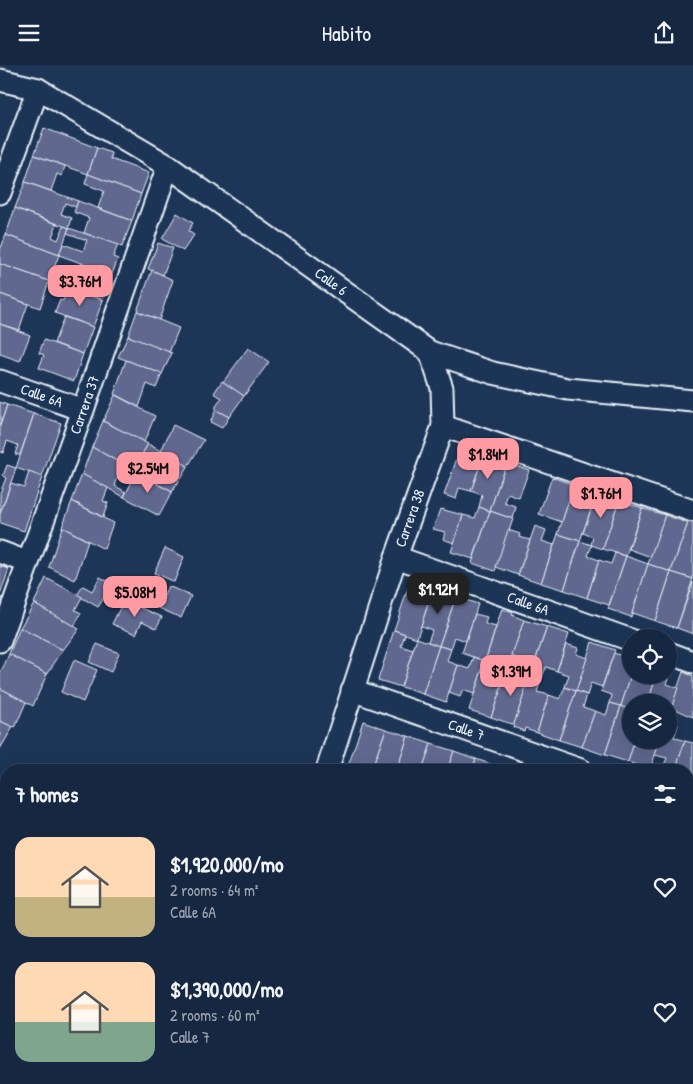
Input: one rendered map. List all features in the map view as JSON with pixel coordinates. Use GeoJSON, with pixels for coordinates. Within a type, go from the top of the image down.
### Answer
{"type":"FeatureCollection","features":[{"type":"Feature","properties":{"kind":"street","name":"Calle 6"},"geometry":{"type":"LineString","coordinates":[[0,80],[38,89],[168,166],[430,352],[493,373],[568,389],[693,401]]}},
{"type":"Feature","properties":{"kind":"street"},"geometry":{"type":"LineString","coordinates":[[0,193],[38,89]]}},
{"type":"Feature","properties":{"kind":"street","name":"Carrera 37"},"geometry":{"type":"LineString","coordinates":[[0,641],[168,166]]}},
{"type":"Feature","properties":{"kind":"street","name":"Carrera 38"},"geometry":{"type":"LineString","coordinates":[[329,764],[396,557],[443,426],[442,388],[430,352]]}},
{"type":"Feature","properties":{"kind":"street","name":"Calle 6A"},"geometry":{"type":"LineString","coordinates":[[0,381],[83,410]]}},
{"type":"Feature","properties":{"kind":"street"},"geometry":{"type":"LineString","coordinates":[[443,426],[693,511]]}},
{"type":"Feature","properties":{"kind":"street"},"geometry":{"type":"LineString","coordinates":[[0,552],[28,562]]}},
{"type":"Feature","properties":{"kind":"street","name":"Calle 6A"},"geometry":{"type":"LineString","coordinates":[[396,557],[622,637]]}},
{"type":"Feature","properties":{"kind":"street"},"geometry":{"type":"LineString","coordinates":[[677,656],[693,662]]}},
{"type":"Feature","properties":{"kind":"street","name":"Calle 7"},"geometry":{"type":"LineString","coordinates":[[352,690],[564,764]]}},
{"type":"Feature","properties":{"kind":"building"},"geometry":{"type":"Polygon","coordinates":[[[44,128],[97,148],[88,174],[34,155],[44,128]]]}},
{"type":"Feature","properties":{"kind":"building"},"geometry":{"type":"Polygon","coordinates":[[[97,148],[112,153],[111,159],[149,173],[141,194],[88,174],[97,148]]]}},
{"type":"Feature","properties":{"kind":"building"},"geometry":{"type":"Polygon","coordinates":[[[34,155],[65,166],[62,176],[57,174],[51,191],[25,182],[34,155]]]}},
{"type":"Feature","properties":{"kind":"building"},"geometry":{"type":"Polygon","coordinates":[[[88,174],[141,194],[132,221],[98,208],[104,191],[85,184],[88,174]]]}},
{"type":"Feature","properties":{"kind":"building"},"geometry":{"type":"Polygon","coordinates":[[[25,182],[78,201],[76,207],[65,203],[61,214],[72,218],[69,228],[15,208],[25,182]]]}},
{"type":"Feature","properties":{"kind":"building"},"geometry":{"type":"Polygon","coordinates":[[[78,201],[132,221],[122,247],[84,233],[89,218],[74,212],[78,201]]]}},
{"type":"Feature","properties":{"kind":"building"},"geometry":{"type":"Polygon","coordinates":[[[15,208],[57,224],[52,237],[58,240],[64,226],[69,228],[59,255],[6,235],[15,208]]]}},
{"type":"Feature","properties":{"kind":"building"},"geometry":{"type":"Polygon","coordinates":[[[177,213],[193,223],[188,231],[194,235],[183,251],[162,239],[177,213]]]}},
{"type":"Feature","properties":{"kind":"building"},"geometry":{"type":"Polygon","coordinates":[[[69,228],[118,245],[113,257],[118,259],[112,274],[59,255],[63,244],[83,251],[87,240],[67,233],[69,228]]]}},
{"type":"Feature","properties":{"kind":"building"},"geometry":{"type":"Polygon","coordinates":[[[6,235],[59,255],[49,281],[0,264],[0,250],[6,235]]]}},
{"type":"Feature","properties":{"kind":"building"},"geometry":{"type":"Polygon","coordinates":[[[158,243],[173,248],[163,275],[148,269],[158,243]]]}},
{"type":"Feature","properties":{"kind":"building"},"geometry":{"type":"Polygon","coordinates":[[[82,263],[112,274],[103,300],[72,290],[82,263]]]}},
{"type":"Feature","properties":{"kind":"building"},"geometry":{"type":"Polygon","coordinates":[[[0,264],[49,281],[40,308],[0,294],[0,264]]]}},
{"type":"Feature","properties":{"kind":"building"},"geometry":{"type":"Polygon","coordinates":[[[152,270],[173,280],[159,320],[137,311],[152,270]]]}},
{"type":"Feature","properties":{"kind":"building"},"geometry":{"type":"Polygon","coordinates":[[[67,288],[103,300],[93,327],[55,313],[60,300],[63,301],[67,288]]]}},
{"type":"Feature","properties":{"kind":"building"},"geometry":{"type":"Polygon","coordinates":[[[0,294],[28,304],[19,330],[0,324],[0,294]]]}},
{"type":"Feature","properties":{"kind":"building"},"geometry":{"type":"Polygon","coordinates":[[[137,311],[179,328],[169,353],[128,336],[137,311]]]}},
{"type":"Feature","properties":{"kind":"building"},"geometry":{"type":"Polygon","coordinates":[[[64,317],[93,327],[83,354],[54,343],[64,317]]]}},
{"type":"Feature","properties":{"kind":"building"},"geometry":{"type":"Polygon","coordinates":[[[0,324],[30,335],[20,361],[0,354],[0,324]]]}},
{"type":"Feature","properties":{"kind":"building"},"geometry":{"type":"Polygon","coordinates":[[[128,336],[172,353],[162,374],[118,357],[128,336]]]}},
{"type":"Feature","properties":{"kind":"building"},"geometry":{"type":"Polygon","coordinates":[[[44,340],[83,354],[74,381],[39,368],[44,355],[39,353],[44,340]]]}},
{"type":"Feature","properties":{"kind":"building"},"geometry":{"type":"Polygon","coordinates":[[[248,348],[269,362],[244,396],[223,382],[248,348]]]}},
{"type":"Feature","properties":{"kind":"building"},"geometry":{"type":"Polygon","coordinates":[[[126,360],[162,374],[156,388],[147,384],[139,407],[114,394],[126,360]]]}},
{"type":"Feature","properties":{"kind":"building"},"geometry":{"type":"Polygon","coordinates":[[[222,381],[244,396],[229,417],[214,409],[222,398],[214,393],[222,381]]]}},
{"type":"Feature","properties":{"kind":"building"},"geometry":{"type":"Polygon","coordinates":[[[115,395],[155,416],[144,442],[103,421],[115,395]]]}},
{"type":"Feature","properties":{"kind":"building"},"geometry":{"type":"Polygon","coordinates":[[[0,402],[7,405],[0,426],[0,402]]]}},
{"type":"Feature","properties":{"kind":"building"},"geometry":{"type":"Polygon","coordinates":[[[7,405],[34,414],[20,455],[15,454],[18,445],[7,441],[3,453],[0,452],[0,426],[7,405]]]}},
{"type":"Feature","properties":{"kind":"building"},"geometry":{"type":"Polygon","coordinates":[[[216,410],[229,417],[222,428],[210,422],[216,410]]]}},
{"type":"Feature","properties":{"kind":"building"},"geometry":{"type":"Polygon","coordinates":[[[34,414],[61,423],[42,477],[16,468],[34,414]]]}},
{"type":"Feature","properties":{"kind":"building"},"geometry":{"type":"Polygon","coordinates":[[[103,421],[148,444],[133,470],[92,447],[103,421]]]}},
{"type":"Feature","properties":{"kind":"building"},"geometry":{"type":"Polygon","coordinates":[[[173,425],[204,440],[188,466],[161,451],[173,425]]]}},
{"type":"Feature","properties":{"kind":"building"},"geometry":{"type":"Polygon","coordinates":[[[148,444],[188,466],[172,492],[133,470],[148,444]]]}},
{"type":"Feature","properties":{"kind":"building"},"geometry":{"type":"Polygon","coordinates":[[[92,447],[122,464],[115,486],[126,492],[124,497],[82,474],[92,447]]]}},
{"type":"Feature","properties":{"kind":"building"},"geometry":{"type":"Polygon","coordinates":[[[461,447],[484,454],[471,491],[459,488],[456,499],[444,495],[461,447]]]}},
{"type":"Feature","properties":{"kind":"building"},"geometry":{"type":"Polygon","coordinates":[[[484,454],[506,462],[490,511],[479,507],[482,495],[471,491],[484,454]]]}},
{"type":"Feature","properties":{"kind":"building"},"geometry":{"type":"Polygon","coordinates":[[[506,462],[529,470],[519,498],[508,494],[505,503],[516,507],[513,519],[490,511],[506,462]]]}},
{"type":"Feature","properties":{"kind":"building"},"geometry":{"type":"Polygon","coordinates":[[[7,465],[16,468],[0,514],[0,493],[6,478],[3,476],[7,465]]]}},
{"type":"Feature","properties":{"kind":"building"},"geometry":{"type":"Polygon","coordinates":[[[29,472],[42,477],[24,531],[0,523],[0,514],[11,483],[24,487],[29,472]]]}},
{"type":"Feature","properties":{"kind":"building"},"geometry":{"type":"Polygon","coordinates":[[[137,472],[172,492],[159,516],[124,497],[137,472]]]}},
{"type":"Feature","properties":{"kind":"building"},"geometry":{"type":"Polygon","coordinates":[[[82,474],[108,488],[103,501],[108,503],[103,517],[72,501],[82,474]]]}},
{"type":"Feature","properties":{"kind":"building"},"geometry":{"type":"Polygon","coordinates":[[[552,477],[574,485],[562,522],[539,514],[552,477]]]}},
{"type":"Feature","properties":{"kind":"building"},"geometry":{"type":"Polygon","coordinates":[[[574,485],[597,492],[580,541],[558,534],[574,485]]]}},
{"type":"Feature","properties":{"kind":"building"},"geometry":{"type":"Polygon","coordinates":[[[597,492],[619,500],[603,549],[591,545],[593,537],[583,533],[597,492]]]}},
{"type":"Feature","properties":{"kind":"building"},"geometry":{"type":"Polygon","coordinates":[[[619,500],[642,508],[626,556],[603,549],[619,500]]]}},
{"type":"Feature","properties":{"kind":"building"},"geometry":{"type":"Polygon","coordinates":[[[72,501],[113,523],[104,549],[62,527],[72,501]]]}},
{"type":"Feature","properties":{"kind":"building"},"geometry":{"type":"Polygon","coordinates":[[[479,507],[490,511],[473,559],[451,552],[463,515],[475,518],[479,507]]]}},
{"type":"Feature","properties":{"kind":"building"},"geometry":{"type":"Polygon","coordinates":[[[642,508],[665,515],[651,557],[629,549],[642,508]]]}},
{"type":"Feature","properties":{"kind":"building"},"geometry":{"type":"Polygon","coordinates":[[[440,509],[463,515],[454,543],[443,539],[445,532],[433,529],[440,509]]]}},
{"type":"Feature","properties":{"kind":"building"},"geometry":{"type":"Polygon","coordinates":[[[490,511],[513,519],[495,571],[472,563],[490,511]]]}},
{"type":"Feature","properties":{"kind":"building"},"geometry":{"type":"Polygon","coordinates":[[[665,515],[688,523],[671,572],[648,564],[665,515]]]}},
{"type":"Feature","properties":{"kind":"building"},"geometry":{"type":"Polygon","coordinates":[[[689,520],[693,522],[693,579],[671,572],[689,520]]]}},
{"type":"Feature","properties":{"kind":"building"},"geometry":{"type":"Polygon","coordinates":[[[535,526],[546,530],[542,541],[554,545],[541,583],[518,575],[535,526]]]}},
{"type":"Feature","properties":{"kind":"building"},"geometry":{"type":"Polygon","coordinates":[[[62,527],[88,541],[75,580],[49,567],[62,527]]]}},
{"type":"Feature","properties":{"kind":"building"},"geometry":{"type":"Polygon","coordinates":[[[508,530],[520,534],[519,537],[530,540],[518,575],[496,567],[508,530]]]}},
{"type":"Feature","properties":{"kind":"building"},"geometry":{"type":"Polygon","coordinates":[[[558,534],[580,541],[564,590],[541,583],[558,534]]]}},
{"type":"Feature","properties":{"kind":"building"},"geometry":{"type":"Polygon","coordinates":[[[580,541],[592,545],[588,556],[599,560],[587,598],[564,590],[580,541]]]}},
{"type":"Feature","properties":{"kind":"building"},"geometry":{"type":"Polygon","coordinates":[[[165,548],[184,557],[174,582],[154,573],[165,548]]]}},
{"type":"Feature","properties":{"kind":"building"},"geometry":{"type":"Polygon","coordinates":[[[615,553],[626,556],[609,605],[587,598],[599,560],[611,564],[615,553]]]}},
{"type":"Feature","properties":{"kind":"building"},"geometry":{"type":"Polygon","coordinates":[[[626,556],[648,564],[631,617],[608,609],[626,556]]]}},
{"type":"Feature","properties":{"kind":"building"},"geometry":{"type":"Polygon","coordinates":[[[648,564],[671,572],[655,621],[632,613],[648,564]]]}},
{"type":"Feature","properties":{"kind":"building"},"geometry":{"type":"Polygon","coordinates":[[[0,566],[9,569],[0,595],[0,566]]]}},
{"type":"Feature","properties":{"kind":"building"},"geometry":{"type":"Polygon","coordinates":[[[671,572],[693,579],[677,628],[655,621],[671,572]]]}},
{"type":"Feature","properties":{"kind":"building"},"geometry":{"type":"Polygon","coordinates":[[[100,577],[113,584],[98,607],[77,595],[83,586],[92,591],[100,577]]]}},
{"type":"Feature","properties":{"kind":"building"},"geometry":{"type":"Polygon","coordinates":[[[46,578],[82,597],[75,610],[81,613],[74,627],[34,603],[46,578]]]}},
{"type":"Feature","properties":{"kind":"building"},"geometry":{"type":"Polygon","coordinates":[[[410,582],[433,589],[417,638],[394,630],[410,582]]]}},
{"type":"Feature","properties":{"kind":"building"},"geometry":{"type":"Polygon","coordinates":[[[693,582],[693,634],[677,628],[693,582]]]}},
{"type":"Feature","properties":{"kind":"building"},"geometry":{"type":"Polygon","coordinates":[[[168,586],[191,596],[181,618],[159,608],[168,586]]]}},
{"type":"Feature","properties":{"kind":"building"},"geometry":{"type":"Polygon","coordinates":[[[433,589],[456,597],[439,646],[428,642],[432,630],[421,626],[433,589]]]}},
{"type":"Feature","properties":{"kind":"building"},"geometry":{"type":"Polygon","coordinates":[[[456,597],[478,604],[466,641],[455,637],[451,649],[439,646],[456,597]]]}},
{"type":"Feature","properties":{"kind":"building"},"geometry":{"type":"Polygon","coordinates":[[[124,600],[162,617],[156,628],[142,621],[136,634],[112,624],[124,600]]]}},
{"type":"Feature","properties":{"kind":"building"},"geometry":{"type":"Polygon","coordinates":[[[34,603],[79,629],[63,650],[20,628],[34,603]]]}},
{"type":"Feature","properties":{"kind":"building"},"geometry":{"type":"Polygon","coordinates":[[[502,609],[524,620],[508,669],[485,661],[502,609]]]}},
{"type":"Feature","properties":{"kind":"building"},"geometry":{"type":"Polygon","coordinates":[[[475,614],[487,617],[485,624],[496,627],[485,661],[462,653],[475,614]]]}},
{"type":"Feature","properties":{"kind":"building"},"geometry":{"type":"Polygon","coordinates":[[[524,620],[547,627],[530,676],[519,672],[523,660],[512,656],[524,620]]]}},
{"type":"Feature","properties":{"kind":"building"},"geometry":{"type":"Polygon","coordinates":[[[547,627],[569,634],[557,671],[546,667],[541,680],[530,676],[547,627]]]}},
{"type":"Feature","properties":{"kind":"building"},"geometry":{"type":"Polygon","coordinates":[[[20,628],[63,650],[47,674],[9,654],[20,628]]]}},
{"type":"Feature","properties":{"kind":"building"},"geometry":{"type":"Polygon","coordinates":[[[394,630],[405,634],[401,646],[413,650],[401,687],[378,680],[394,630]]]}},
{"type":"Feature","properties":{"kind":"building"},"geometry":{"type":"Polygon","coordinates":[[[417,638],[439,646],[423,694],[401,687],[417,638]]]}},
{"type":"Feature","properties":{"kind":"building"},"geometry":{"type":"Polygon","coordinates":[[[592,642],[615,650],[602,687],[591,683],[587,695],[576,691],[592,642]]]}},
{"type":"Feature","properties":{"kind":"building"},"geometry":{"type":"Polygon","coordinates":[[[97,644],[119,653],[111,672],[89,662],[97,644]]]}},
{"type":"Feature","properties":{"kind":"building"},"geometry":{"type":"Polygon","coordinates":[[[566,644],[578,648],[576,654],[587,658],[576,691],[565,687],[569,675],[557,671],[566,644]]]}},
{"type":"Feature","properties":{"kind":"building"},"geometry":{"type":"Polygon","coordinates":[[[439,646],[451,649],[447,661],[458,665],[446,702],[423,694],[439,646]]]}},
{"type":"Feature","properties":{"kind":"building"},"geometry":{"type":"Polygon","coordinates":[[[614,653],[622,656],[622,684],[628,684],[625,694],[622,694],[621,706],[610,703],[612,695],[601,691],[614,653]]]}},
{"type":"Feature","properties":{"kind":"building"},"geometry":{"type":"Polygon","coordinates":[[[9,654],[47,674],[33,706],[0,688],[0,675],[9,654]]]}},
{"type":"Feature","properties":{"kind":"building"},"geometry":{"type":"Polygon","coordinates":[[[474,657],[485,661],[474,694],[463,690],[460,697],[449,693],[458,665],[470,669],[474,657]]]}},
{"type":"Feature","properties":{"kind":"building"},"geometry":{"type":"Polygon","coordinates":[[[74,660],[97,670],[83,702],[61,692],[74,660]]]}},
{"type":"Feature","properties":{"kind":"building"},"geometry":{"type":"Polygon","coordinates":[[[485,661],[496,665],[492,676],[504,680],[491,717],[469,710],[485,661]]]}},
{"type":"Feature","properties":{"kind":"building"},"geometry":{"type":"Polygon","coordinates":[[[508,669],[530,676],[514,725],[491,717],[508,669]]]}},
{"type":"Feature","properties":{"kind":"building"},"geometry":{"type":"Polygon","coordinates":[[[683,672],[693,676],[693,717],[677,710],[677,694],[675,694],[683,672]]]}},
{"type":"Feature","properties":{"kind":"building"},"geometry":{"type":"Polygon","coordinates":[[[530,676],[541,680],[537,692],[549,695],[537,732],[525,728],[524,731],[513,727],[530,676]]]}},
{"type":"Feature","properties":{"kind":"building"},"geometry":{"type":"Polygon","coordinates":[[[628,684],[654,684],[651,694],[625,694],[628,684]]]}},
{"type":"Feature","properties":{"kind":"building"},"geometry":{"type":"Polygon","coordinates":[[[654,684],[667,684],[678,688],[676,694],[651,694],[654,684]]]}},
{"type":"Feature","properties":{"kind":"building"},"geometry":{"type":"Polygon","coordinates":[[[565,687],[576,691],[559,740],[537,732],[549,695],[560,699],[565,687]]]}},
{"type":"Feature","properties":{"kind":"building"},"geometry":{"type":"Polygon","coordinates":[[[0,688],[26,702],[15,728],[0,721],[0,688]]]}},
{"type":"Feature","properties":{"kind":"building"},"geometry":{"type":"Polygon","coordinates":[[[576,691],[587,695],[583,707],[595,711],[582,747],[559,740],[576,691]]]}},
{"type":"Feature","properties":{"kind":"building"},"geometry":{"type":"Polygon","coordinates":[[[610,703],[621,706],[605,755],[582,747],[595,711],[606,715],[610,703]]]}},
{"type":"Feature","properties":{"kind":"building"},"geometry":{"type":"Polygon","coordinates":[[[621,706],[622,749],[632,749],[628,762],[605,755],[621,706]]]}},
{"type":"Feature","properties":{"kind":"building"},"geometry":{"type":"Polygon","coordinates":[[[0,721],[13,727],[0,749],[0,721]]]}},
{"type":"Feature","properties":{"kind":"building"},"geometry":{"type":"Polygon","coordinates":[[[363,721],[386,729],[374,764],[362,762],[361,764],[349,764],[363,721]]]}},
{"type":"Feature","properties":{"kind":"building"},"geometry":{"type":"Polygon","coordinates":[[[386,729],[408,736],[399,764],[374,764],[386,729]]]}},
{"type":"Feature","properties":{"kind":"building"},"geometry":{"type":"Polygon","coordinates":[[[408,736],[431,744],[424,764],[399,764],[408,736]]]}},
{"type":"Feature","properties":{"kind":"building"},"geometry":{"type":"Polygon","coordinates":[[[677,738],[685,741],[677,764],[664,764],[667,758],[655,755],[657,749],[677,749],[677,738]]]}},
{"type":"Feature","properties":{"kind":"building"},"geometry":{"type":"Polygon","coordinates":[[[685,741],[693,743],[693,764],[677,764],[685,741]]]}},
{"type":"Feature","properties":{"kind":"building"},"geometry":{"type":"Polygon","coordinates":[[[431,744],[454,751],[449,764],[424,764],[431,744]]]}},
{"type":"Feature","properties":{"kind":"building"},"geometry":{"type":"Polygon","coordinates":[[[632,749],[657,749],[652,764],[634,764],[628,762],[632,749]]]}},
{"type":"Feature","properties":{"kind":"building"},"geometry":{"type":"Polygon","coordinates":[[[454,751],[476,759],[474,764],[449,764],[454,751]]]}},
{"type":"Feature","properties":{"kind":"building"},"geometry":{"type":"Polygon","coordinates":[[[476,759],[490,764],[474,764],[476,759]]]}}]}
